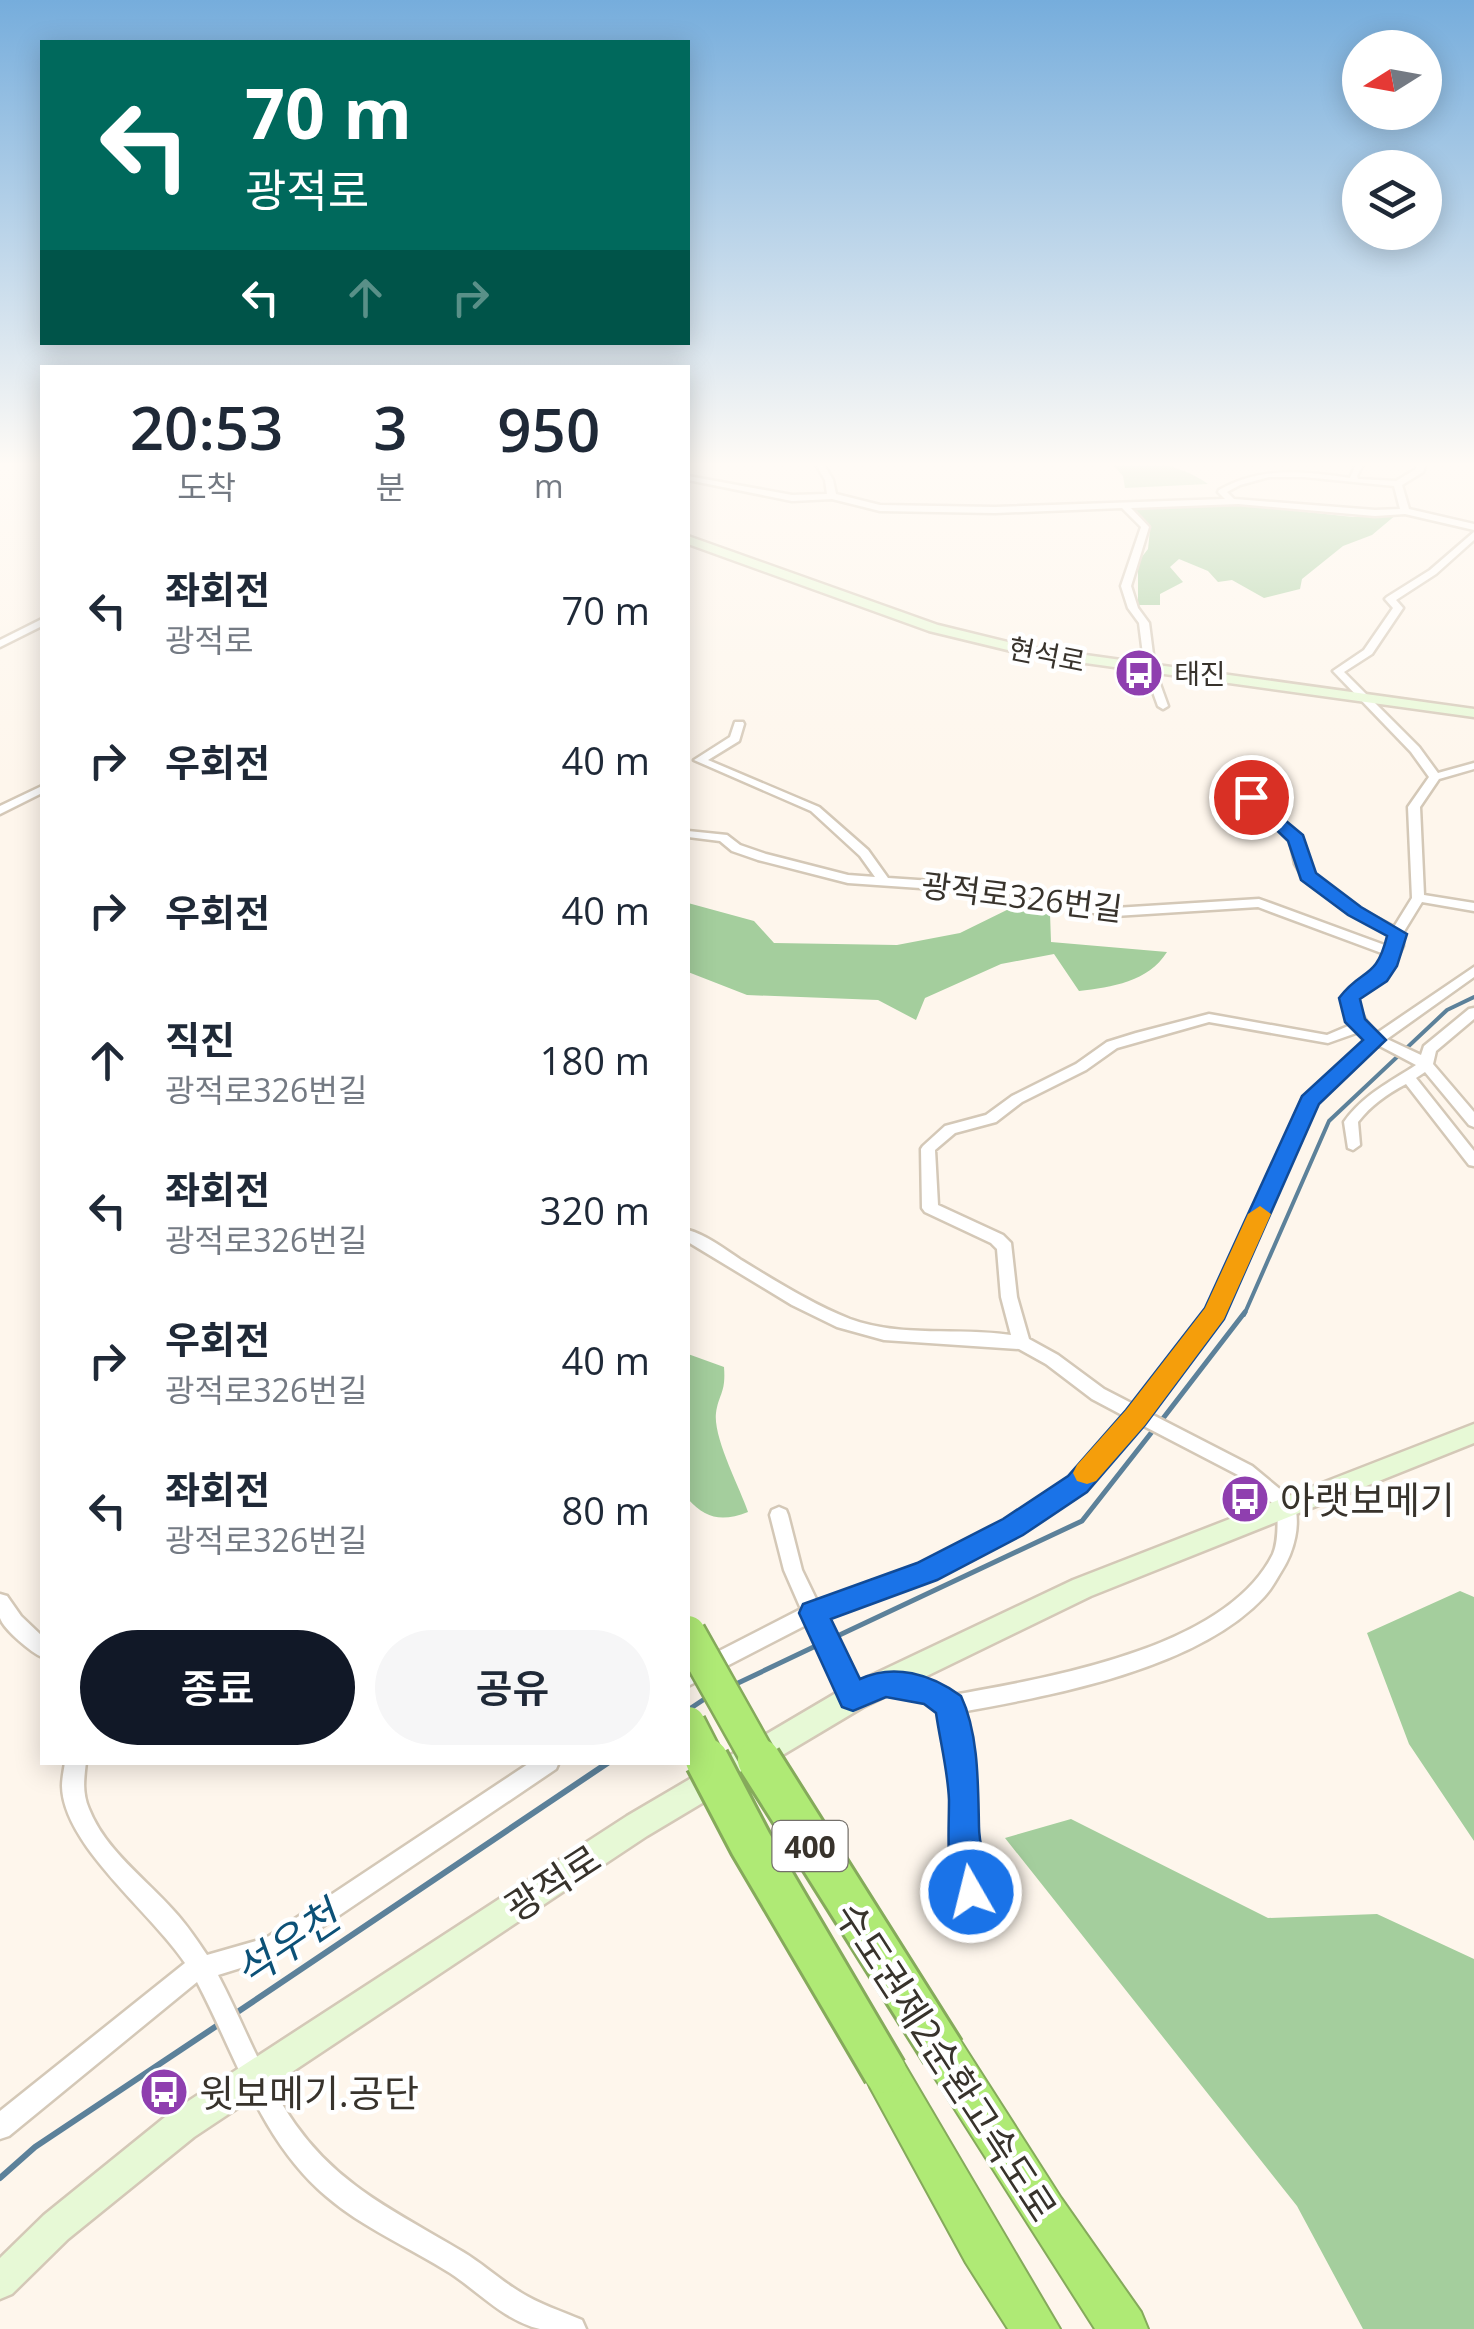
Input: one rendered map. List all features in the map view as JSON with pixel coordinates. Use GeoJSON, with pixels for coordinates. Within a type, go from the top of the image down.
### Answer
{"type":"FeatureCollection","features":[{"type":"Feature","properties":{"kind":"highway","name":"수도권제2순환고속도로"},"geometry":{"type":"LineString","coordinates":[[690,1636],[776,1790],[1045,2214],[1124,2329]]}},
{"type":"Feature","properties":{"kind":"highway","name":"수도권제2순환고속도로"},"geometry":{"type":"LineString","coordinates":[[690,1728],[751,1844],[982,2246],[1036,2329]]}},
{"type":"Feature","properties":{"kind":"street","name":"현석로"},"geometry":{"type":"LineString","coordinates":[[771,570],[934,628],[1046,655],[1474,714]]}},
{"type":"Feature","properties":{"kind":"street"},"geometry":{"type":"LineString","coordinates":[[1131,570],[1126,586],[1133,608],[1144,623],[1150,670],[1163,706]]}},
{"type":"Feature","properties":{"kind":"street"},"geometry":{"type":"LineString","coordinates":[[1435,777],[1414,748],[1338,671],[1368,652],[1398,608],[1390,599],[1436,570]]}},
{"type":"Feature","properties":{"kind":"street"},"geometry":{"type":"LineString","coordinates":[[0,644],[40,623]]}},
{"type":"Feature","properties":{"kind":"street","name":"광적로326번길"},"geometry":{"type":"LineString","coordinates":[[738,724],[736,739],[700,760],[814,809],[864,853],[884,880]]}},
{"type":"Feature","properties":{"kind":"street"},"geometry":{"type":"LineString","coordinates":[[1474,766],[1435,777],[1414,807],[1418,898],[1397,934],[1380,976],[1358,988],[1350,998],[1359,1027],[1376,1040],[1422,1062],[1474,1122]]}},
{"type":"Feature","properties":{"kind":"street"},"geometry":{"type":"LineString","coordinates":[[0,810],[40,790]]}},
{"type":"Feature","properties":{"kind":"street"},"geometry":{"type":"LineString","coordinates":[[1251,797],[1296,839],[1308,876],[1354,911],[1397,934]]}},
{"type":"Feature","properties":{"kind":"street","name":"광적로326번길"},"geometry":{"type":"LineString","coordinates":[[690,834],[723,838],[736,848],[762,857],[848,879],[1022,890],[1079,907],[1115,912],[1259,902],[1392,952]]}},
{"type":"Feature","properties":{"kind":"street"},"geometry":{"type":"LineString","coordinates":[[1418,898],[1474,907]]}},
{"type":"Feature","properties":{"kind":"street"},"geometry":{"type":"LineString","coordinates":[[690,1676],[814,1613],[927,1572],[1013,1527],[1077,1484],[1138,1414],[1216,1312],[1309,1100],[1376,1040],[1474,971]]}},
{"type":"Feature","properties":{"kind":"street"},"geometry":{"type":"LineString","coordinates":[[1354,1145],[1351,1122],[1362,1106],[1407,1076],[1422,1062],[1429,1048],[1474,1012]]}},
{"type":"Feature","properties":{"kind":"street"},"geometry":{"type":"LineString","coordinates":[[1022,1343],[1009,1297],[1005,1247],[930,1208],[928,1149],[950,1130],[991,1118],[1017,1098],[1081,1067],[1112,1045],[1209,1018],[1328,1039],[1359,1027]]}},
{"type":"Feature","properties":{"kind":"street"},"geometry":{"type":"LineString","coordinates":[[1407,1076],[1474,1161]]}},
{"type":"Feature","properties":{"kind":"street"},"geometry":{"type":"LineString","coordinates":[[690,1236],[803,1301],[867,1330],[994,1337],[1022,1343],[1051,1356],[1077,1381],[1192,1440],[1266,1484],[1288,1504],[1283,1554],[1264,1586],[1218,1625],[1132,1664],[1020,1693],[950,1706]]}},
{"type":"Feature","properties":{"kind":"street","name":"광적로"},"geometry":{"type":"LineString","coordinates":[[0,2282],[56,2227],[182,2125],[637,1826],[853,1698],[1082,1588],[1474,1433]]}},
{"type":"Feature","properties":{"kind":"street"},"geometry":{"type":"LineString","coordinates":[[779,1515],[793,1570],[853,1698]]}},
{"type":"Feature","properties":{"kind":"street"},"geometry":{"type":"LineString","coordinates":[[0,1602],[14,1622],[40,1646]]}},
{"type":"Feature","properties":{"kind":"street"},"geometry":{"type":"LineString","coordinates":[[884,1683],[932,1692],[950,1706],[965,1800],[962,1828],[971,1892]]}},
{"type":"Feature","properties":{"kind":"street"},"geometry":{"type":"LineString","coordinates":[[76,1765],[74,1807],[99,1848],[164,1913],[203,1970],[271,2114],[331,2184],[385,2224],[452,2260],[516,2304],[573,2329]]}},
{"type":"Feature","properties":{"kind":"street"},"geometry":{"type":"LineString","coordinates":[[0,2128],[203,1970],[271,1948],[545,1765]]}},
{"type":"Feature","properties":{"kind":"green space"},"geometry":{"type":"Polygon","coordinates":[[[1138,570],[1172,570],[1183,582],[1160,594],[1160,605],[1138,605],[1138,570]]]}},
{"type":"Feature","properties":{"kind":"green space"},"geometry":{"type":"Polygon","coordinates":[[[1205,570],[1314,570],[1302,579],[1300,589],[1264,598],[1232,580],[1218,582],[1205,570]]]}},
{"type":"Feature","properties":{"kind":"green space"},"geometry":{"type":"Polygon","coordinates":[[[1021,903],[1050,913],[1051,942],[1167,952],[1140,976],[1116,985],[1079,991],[1054,954],[1001,964],[925,998],[916,1020],[878,1000],[747,995],[690,973],[690,904],[754,921],[774,943],[897,945],[960,933],[1021,903]]]}},
{"type":"Feature","properties":{"kind":"green space"},"geometry":{"type":"Polygon","coordinates":[[[690,1355],[724,1367],[716,1423],[748,1512],[715,1517],[690,1501],[690,1355]]]}},
{"type":"Feature","properties":{"kind":"green space"},"geometry":{"type":"Polygon","coordinates":[[[1460,1591],[1474,1597],[1474,1841],[1409,1744],[1367,1633],[1460,1591]]]}},
{"type":"Feature","properties":{"kind":"green space"},"geometry":{"type":"Polygon","coordinates":[[[1071,1819],[1268,1918],[1377,1914],[1474,1959],[1474,2329],[1363,2329],[1297,2206],[1005,1838],[1071,1819]]]}},
{"type":"Feature","properties":{"kind":"waterway","name":"석우천"},"geometry":{"type":"LineString","coordinates":[[1244,1315],[1329,1121],[1447,1010],[1474,997]]}},
{"type":"Feature","properties":{"kind":"waterway","name":"석우천"},"geometry":{"type":"LineString","coordinates":[[1161,1421],[1245,1312]]}},
{"type":"Feature","properties":{"kind":"waterway","name":"석우천"},"geometry":{"type":"LineString","coordinates":[[831,1639],[1082,1521],[1155,1428]]}},
{"type":"Feature","properties":{"kind":"waterway","name":"석우천"},"geometry":{"type":"LineString","coordinates":[[736,1684],[822,1643]]}},
{"type":"Feature","properties":{"kind":"waterway","name":"석우천"},"geometry":{"type":"LineString","coordinates":[[690,1709],[709,1696]]}},
{"type":"Feature","properties":{"kind":"waterway","name":"석우천"},"geometry":{"type":"LineString","coordinates":[[233,2015],[605,1765]]}},
{"type":"Feature","properties":{"kind":"waterway","name":"석우천"},"geometry":{"type":"LineString","coordinates":[[0,2178],[35,2147],[221,2023]]}},
{"type":"Feature","properties":{"kind":"slow traffic"},"geometry":{"type":"LineString","coordinates":[[1087,1473],[1136,1417],[1216,1312],[1260,1214]]}},
{"type":"Feature","properties":{"kind":"place","name":"태진"},"geometry":{"type":"Point","coordinates":[1139,673]}},
{"type":"Feature","properties":{"kind":"place","name":"아랫보메기"},"geometry":{"type":"Point","coordinates":[1245,1499]}},
{"type":"Feature","properties":{"kind":"place","name":"윗보메기.공단"},"geometry":{"type":"Point","coordinates":[164,2092]}},
{"type":"Feature","properties":{"kind":"route"},"geometry":{"type":"LineString","coordinates":[[971,1892],[962,1828],[965,1800],[950,1706],[932,1692],[884,1683],[853,1698],[814,1613],[927,1572],[1013,1527],[1077,1484],[1136,1417],[1216,1312],[1309,1100],[1376,1040],[1355,1022],[1350,998],[1358,988],[1380,976],[1390,962],[1397,934],[1354,911],[1308,876],[1296,839],[1251,797]]}}]}
